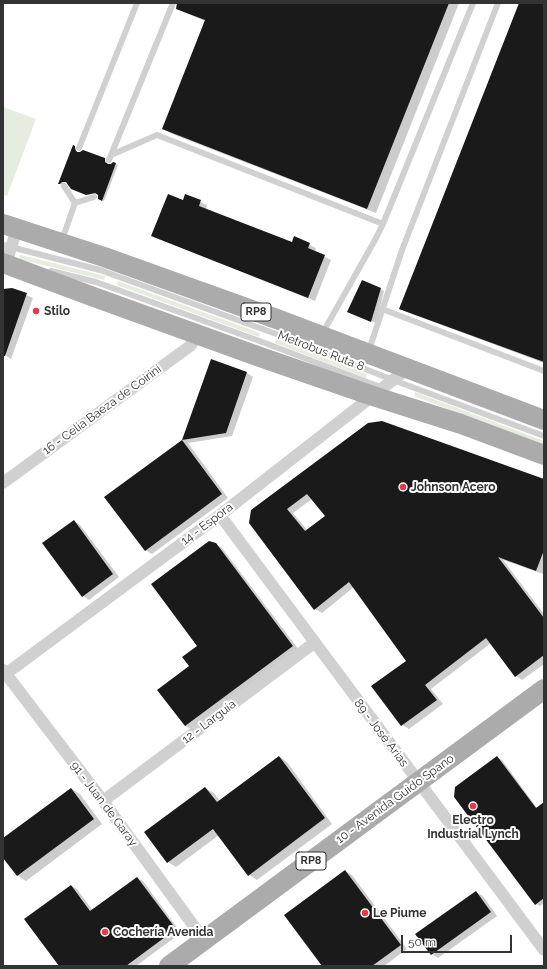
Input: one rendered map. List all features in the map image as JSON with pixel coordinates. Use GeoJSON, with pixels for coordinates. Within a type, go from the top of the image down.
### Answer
{"type":"FeatureCollection","features":[{"type":"Feature","properties":{"kind":"main road","name":"RP8"},"geometry":{"type":"LineString","coordinates":[[7,248],[61,243],[104,257],[368,353],[389,385],[461,424],[544,455]]}},
{"type":"Feature","properties":{"kind":"main road","name":"RP8"},"geometry":{"type":"LineString","coordinates":[[7,248],[91,296],[199,334],[389,385],[544,420]]}},
{"type":"Feature","properties":{"kind":"main road","name":"10 - Avenida Guido Spano"},"geometry":{"type":"LineString","coordinates":[[169,966],[544,689]]}},
{"type":"Feature","properties":{"kind":"street","name":"16 - Celia Baeza de Coirini"},"geometry":{"type":"LineString","coordinates":[[3,483],[190,346],[199,334]]}},
{"type":"Feature","properties":{"kind":"street","name":"14 - Espora"},"geometry":{"type":"LineString","coordinates":[[4,673],[220,515],[389,385]]}},
{"type":"Feature","properties":{"kind":"street","name":"89 - José Arias"},"geometry":{"type":"LineString","coordinates":[[220,515],[544,950]]}},
{"type":"Feature","properties":{"kind":"street","name":"12 - Larguía"},"geometry":{"type":"LineString","coordinates":[[103,801],[314,643]]}},
{"type":"Feature","properties":{"kind":"street","name":"91 - Juan de Garay"},"geometry":{"type":"LineString","coordinates":[[4,673],[103,801],[204,940]]}},
{"type":"Feature","properties":{"kind":"lane"},"geometry":{"type":"LineString","coordinates":[[79,148],[137,3]]}},
{"type":"Feature","properties":{"kind":"lane"},"geometry":{"type":"LineString","coordinates":[[173,3],[110,157],[157,135],[383,224]]}},
{"type":"Feature","properties":{"kind":"lane"},"geometry":{"type":"LineString","coordinates":[[321,336],[383,224],[473,3]]}},
{"type":"Feature","properties":{"kind":"lane"},"geometry":{"type":"LineString","coordinates":[[368,353],[402,250],[498,3]]}},
{"type":"Feature","properties":{"kind":"lane"},"geometry":{"type":"LineString","coordinates":[[64,186],[75,203]]}},
{"type":"Feature","properties":{"kind":"lane"},"geometry":{"type":"LineString","coordinates":[[75,203],[94,198]]}},
{"type":"Feature","properties":{"kind":"lane"},"geometry":{"type":"LineString","coordinates":[[61,243],[75,203]]}},
{"type":"Feature","properties":{"kind":"lane","name":"Metrobus Ruta 8"},"geometry":{"type":"LineString","coordinates":[[7,248],[50,271],[96,282],[265,343],[544,436]]}},
{"type":"Feature","properties":{"kind":"lane","name":"Metrobus Ruta 8"},"geometry":{"type":"LineString","coordinates":[[7,248],[100,270],[280,334],[389,385]]}},
{"type":"Feature","properties":{"kind":"lane"},"geometry":{"type":"LineString","coordinates":[[382,309],[544,371]]}},
{"type":"Feature","properties":{"kind":"lane"},"geometry":{"type":"LineString","coordinates":[[411,401],[461,424]]}},
{"type":"Feature","properties":{"kind":"shaded area"},"geometry":{"type":"Polygon","coordinates":[[[3,107],[36,119],[7,196],[3,195],[3,107]]]}},
{"type":"Feature","properties":{"kind":"shaded area"},"geometry":{"type":"Polygon","coordinates":[[[20,255],[105,276],[104,280],[19,259],[20,255]]]}},
{"type":"Feature","properties":{"kind":"shaded area"},"geometry":{"type":"Polygon","coordinates":[[[118,281],[260,333],[259,337],[117,285],[118,281]]]}},
{"type":"Feature","properties":{"kind":"shaded area"},"geometry":{"type":"Polygon","coordinates":[[[276,339],[367,374],[366,378],[275,343],[276,339]]]}},
{"type":"Feature","properties":{"kind":"shaded area"},"geometry":{"type":"Polygon","coordinates":[[[415,392],[544,441],[544,446],[414,396],[415,392]]]}},
{"type":"Feature","properties":{"kind":"building"},"geometry":{"type":"Polygon","coordinates":[[[177,3],[449,3],[367,209],[162,129],[205,20],[176,9],[177,3]]]}},
{"type":"Feature","properties":{"kind":"building"},"geometry":{"type":"Polygon","coordinates":[[[519,3],[544,3],[544,362],[399,309],[519,3]]]}},
{"type":"Feature","properties":{"kind":"building"},"geometry":{"type":"Polygon","coordinates":[[[73,145],[75,146],[77,152],[83,150],[105,158],[105,162],[108,164],[113,162],[116,163],[102,201],[98,199],[98,195],[95,193],[86,195],[71,189],[66,182],[58,184],[73,145]]]}},
{"type":"Feature","properties":{"kind":"building"},"geometry":{"type":"Polygon","coordinates":[[[168,194],[183,200],[185,194],[201,200],[199,206],[292,242],[294,236],[310,243],[308,248],[325,255],[308,298],[151,236],[168,194]]]}},
{"type":"Feature","properties":{"kind":"building"},"geometry":{"type":"Polygon","coordinates":[[[362,280],[381,288],[371,322],[347,312],[362,280]]]}},
{"type":"Feature","properties":{"kind":"building"},"geometry":{"type":"Polygon","coordinates":[[[12,288],[27,293],[5,356],[3,356],[3,289],[12,288]]]}},
{"type":"Feature","properties":{"kind":"building"},"geometry":{"type":"Polygon","coordinates":[[[211,359],[247,372],[226,433],[182,440],[211,359]]]}},
{"type":"Feature","properties":{"kind":"building"},"geometry":{"type":"Polygon","coordinates":[[[382,421],[544,479],[544,550],[536,571],[498,557],[544,618],[544,655],[515,677],[486,638],[425,685],[437,700],[401,726],[371,686],[406,661],[349,582],[314,610],[249,523],[251,510],[368,423],[382,421]],[[307,494],[287,509],[305,531],[325,516],[307,494]]]}},
{"type":"Feature","properties":{"kind":"building"},"geometry":{"type":"Polygon","coordinates":[[[182,440],[222,494],[145,551],[104,497],[182,440]]]}},
{"type":"Feature","properties":{"kind":"building"},"geometry":{"type":"Polygon","coordinates":[[[74,520],[113,574],[82,597],[42,543],[74,520]]]}},
{"type":"Feature","properties":{"kind":"building"},"geometry":{"type":"Polygon","coordinates":[[[209,541],[216,543],[293,646],[185,726],[157,690],[189,666],[182,657],[197,646],[151,584],[209,541]]]}},
{"type":"Feature","properties":{"kind":"building"},"geometry":{"type":"Polygon","coordinates":[[[279,756],[325,818],[248,876],[213,829],[167,863],[144,832],[205,787],[217,802],[279,756]]]}},
{"type":"Feature","properties":{"kind":"building"},"geometry":{"type":"Polygon","coordinates":[[[497,756],[536,808],[544,802],[544,898],[535,905],[454,797],[455,787],[497,756]]]}},
{"type":"Feature","properties":{"kind":"building"},"geometry":{"type":"Polygon","coordinates":[[[71,788],[94,819],[17,876],[3,858],[3,838],[71,788]]]}},
{"type":"Feature","properties":{"kind":"building"},"geometry":{"type":"Polygon","coordinates":[[[345,870],[401,945],[372,966],[322,966],[284,915],[345,870]]]}},
{"type":"Feature","properties":{"kind":"building"},"geometry":{"type":"Polygon","coordinates":[[[137,877],[176,929],[126,966],[59,966],[24,919],[71,885],[90,911],[137,877]]]}},
{"type":"Feature","properties":{"kind":"building"},"geometry":{"type":"Polygon","coordinates":[[[476,891],[491,912],[431,955],[415,934],[476,891]]]}},
{"type":"Feature","properties":{"kind":"place","name":"Stilo"},"geometry":{"type":"Point","coordinates":[36,311]}},
{"type":"Feature","properties":{"kind":"place","name":"Johnson Acero"},"geometry":{"type":"Point","coordinates":[403,487]}},
{"type":"Feature","properties":{"kind":"place","name":"Electro Industrial Lynch"},"geometry":{"type":"Point","coordinates":[473,806]}},
{"type":"Feature","properties":{"kind":"place","name":"Le Piume"},"geometry":{"type":"Point","coordinates":[365,913]}},
{"type":"Feature","properties":{"kind":"place","name":"Cochería Avenida"},"geometry":{"type":"Point","coordinates":[105,932]}}]}
